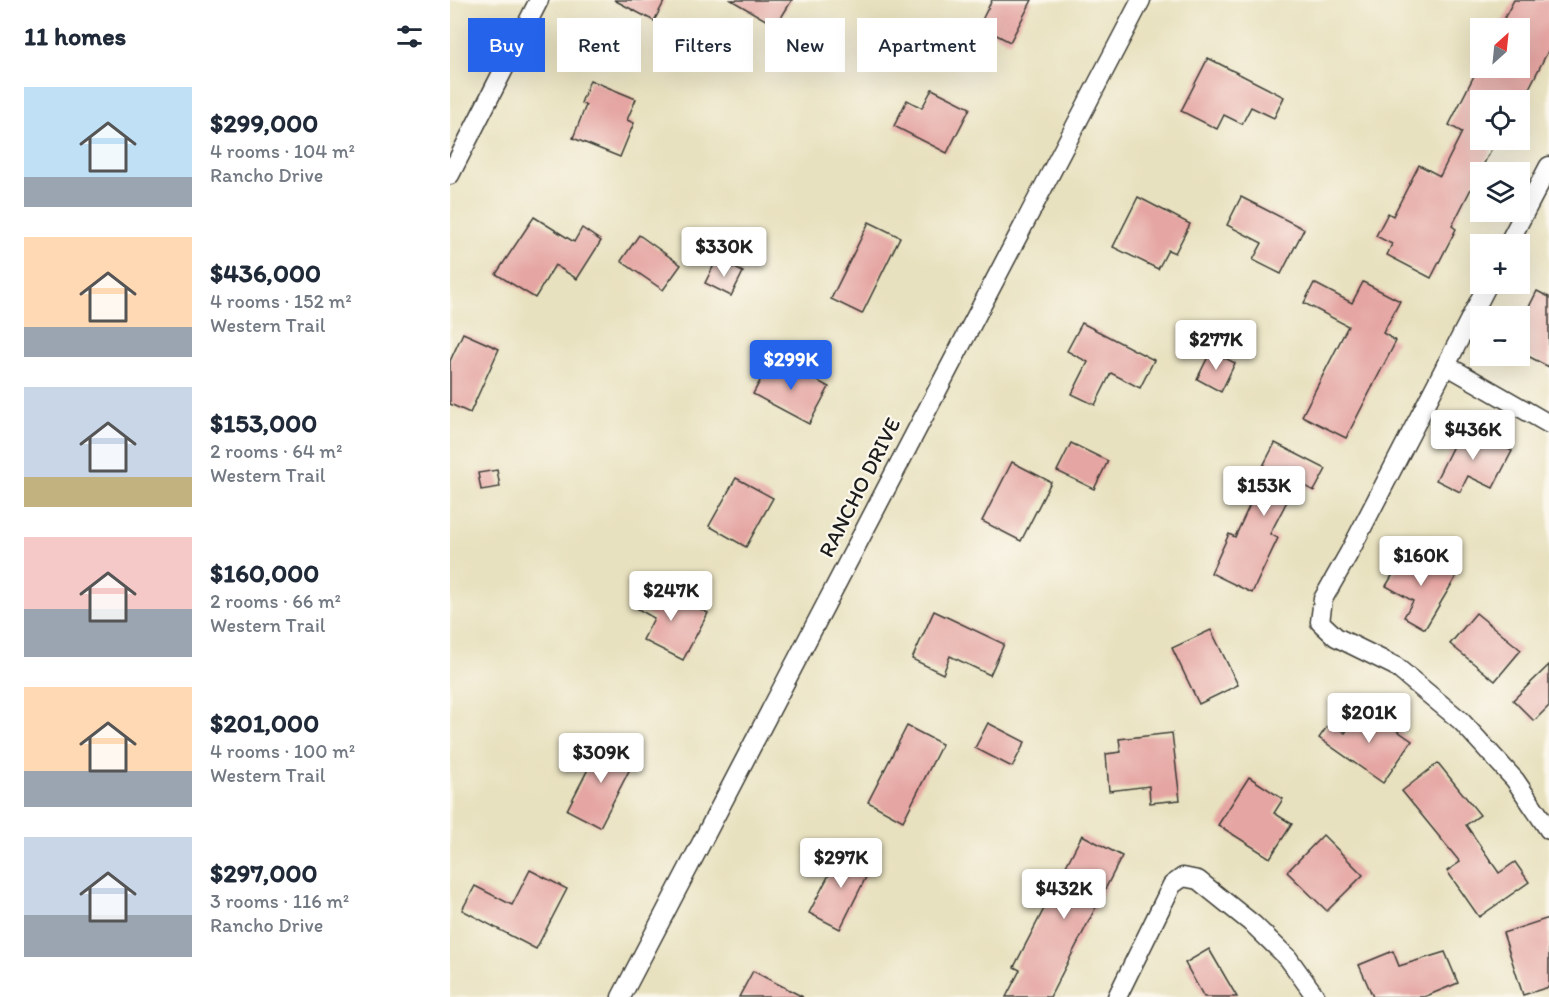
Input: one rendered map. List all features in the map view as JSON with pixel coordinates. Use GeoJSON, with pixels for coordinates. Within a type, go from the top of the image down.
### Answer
{"type":"FeatureCollection","features":[{"type":"Feature","properties":{"kind":"street"},"geometry":{"type":"LineString","coordinates":[[450,175],[539,0]]}},
{"type":"Feature","properties":{"kind":"street","name":"RANCHO DRIVE"},"geometry":{"type":"LineString","coordinates":[[621,997],[1141,0]]}},
{"type":"Feature","properties":{"kind":"street"},"geometry":{"type":"LineString","coordinates":[[1513,234],[1549,166]]}},
{"type":"Feature","properties":{"kind":"street"},"geometry":{"type":"LineString","coordinates":[[1483,294],[1323,599],[1320,622],[1336,637],[1395,666],[1461,721],[1515,780],[1549,830]]}},
{"type":"Feature","properties":{"kind":"street"},"geometry":{"type":"LineString","coordinates":[[1446,365],[1549,424]]}},
{"type":"Feature","properties":{"kind":"street"},"geometry":{"type":"LineString","coordinates":[[1117,997],[1172,885],[1183,877],[1198,880],[1254,925],[1288,958],[1316,997]]}},
{"type":"Feature","properties":{"kind":"building"},"geometry":{"type":"Polygon","coordinates":[[[614,0],[665,0],[653,20],[614,0]]]}},
{"type":"Feature","properties":{"kind":"building"},"geometry":{"type":"Polygon","coordinates":[[[731,0],[792,0],[781,18],[765,20],[731,0]]]}},
{"type":"Feature","properties":{"kind":"building"},"geometry":{"type":"Polygon","coordinates":[[[992,0],[1032,0],[1010,42],[997,35],[997,18],[983,18],[992,0]]]}},
{"type":"Feature","properties":{"kind":"building"},"geometry":{"type":"Polygon","coordinates":[[[1514,0],[1549,0],[1549,49],[1528,90],[1470,90],[1470,150],[1491,150],[1485,162],[1470,162],[1470,191],[1452,226],[1456,229],[1431,278],[1387,255],[1392,244],[1376,236],[1388,213],[1393,216],[1419,165],[1440,176],[1462,132],[1449,125],[1473,78],[1530,78],[1530,18],[1504,18],[1514,0]]]}},
{"type":"Feature","properties":{"kind":"building"},"geometry":{"type":"Polygon","coordinates":[[[1208,58],[1284,97],[1274,118],[1251,107],[1242,124],[1224,115],[1217,129],[1181,111],[1208,58]]]}},
{"type":"Feature","properties":{"kind":"building"},"geometry":{"type":"Polygon","coordinates":[[[590,80],[636,99],[627,120],[634,123],[620,157],[573,138],[586,105],[581,103],[590,80]]]}},
{"type":"Feature","properties":{"kind":"building"},"geometry":{"type":"Polygon","coordinates":[[[932,89],[970,108],[947,153],[894,126],[907,100],[922,108],[932,89]]]}},
{"type":"Feature","properties":{"kind":"building"},"geometry":{"type":"Polygon","coordinates":[[[1138,197],[1190,224],[1175,253],[1168,250],[1158,269],[1113,247],[1138,197]]]}},
{"type":"Feature","properties":{"kind":"building"},"geometry":{"type":"Polygon","coordinates":[[[1241,197],[1304,229],[1281,274],[1253,260],[1262,243],[1227,225],[1241,197]]]}},
{"type":"Feature","properties":{"kind":"building"},"geometry":{"type":"Polygon","coordinates":[[[534,217],[574,242],[582,228],[601,241],[577,279],[555,265],[535,298],[496,274],[534,217]]]}},
{"type":"Feature","properties":{"kind":"building"},"geometry":{"type":"Polygon","coordinates":[[[869,222],[900,237],[862,314],[831,299],[869,222]]]}},
{"type":"Feature","properties":{"kind":"building"},"geometry":{"type":"Polygon","coordinates":[[[639,235],[681,265],[663,290],[621,261],[639,235]]]}},
{"type":"Feature","properties":{"kind":"building"},"geometry":{"type":"Polygon","coordinates":[[[717,259],[743,272],[731,296],[705,283],[717,259]]]}},
{"type":"Feature","properties":{"kind":"building"},"geometry":{"type":"Polygon","coordinates":[[[1363,282],[1400,301],[1383,333],[1396,341],[1346,438],[1302,416],[1348,326],[1304,303],[1314,283],[1352,303],[1363,282]]]}},
{"type":"Feature","properties":{"kind":"building"},"geometry":{"type":"Polygon","coordinates":[[[1537,291],[1549,297],[1549,367],[1530,357],[1530,306],[1537,291]]]}},
{"type":"Feature","properties":{"kind":"building"},"geometry":{"type":"Polygon","coordinates":[[[1082,323],[1154,360],[1140,388],[1111,373],[1095,405],[1072,394],[1088,362],[1067,351],[1082,323]]]}},
{"type":"Feature","properties":{"kind":"building"},"geometry":{"type":"Polygon","coordinates":[[[463,333],[499,349],[470,413],[450,404],[450,361],[463,333]]]}},
{"type":"Feature","properties":{"kind":"building"},"geometry":{"type":"Polygon","coordinates":[[[1211,351],[1235,363],[1221,392],[1197,379],[1211,351]]]}},
{"type":"Feature","properties":{"kind":"building"},"geometry":{"type":"Polygon","coordinates":[[[773,357],[829,387],[809,424],[753,394],[773,357]]]}},
{"type":"Feature","properties":{"kind":"building"},"geometry":{"type":"Polygon","coordinates":[[[1463,426],[1512,451],[1493,488],[1468,476],[1460,492],[1436,480],[1463,426]]]}},
{"type":"Feature","properties":{"kind":"building"},"geometry":{"type":"Polygon","coordinates":[[[1071,443],[1108,461],[1094,489],[1057,471],[1071,443]]]}},
{"type":"Feature","properties":{"kind":"building"},"geometry":{"type":"Polygon","coordinates":[[[1275,443],[1326,469],[1314,491],[1297,482],[1270,534],[1278,538],[1252,593],[1211,573],[1229,534],[1235,537],[1252,500],[1247,497],[1275,443]]]}},
{"type":"Feature","properties":{"kind":"building"},"geometry":{"type":"Polygon","coordinates":[[[1012,462],[1051,482],[1021,541],[982,521],[1012,462]]]}},
{"type":"Feature","properties":{"kind":"building"},"geometry":{"type":"Polygon","coordinates":[[[497,470],[500,487],[481,490],[478,473],[497,470]]]}},
{"type":"Feature","properties":{"kind":"building"},"geometry":{"type":"Polygon","coordinates":[[[736,478],[773,498],[746,547],[709,526],[736,478]]]}},
{"type":"Feature","properties":{"kind":"building"},"geometry":{"type":"Polygon","coordinates":[[[1408,549],[1456,577],[1425,629],[1404,617],[1413,601],[1386,586],[1408,549]]]}},
{"type":"Feature","properties":{"kind":"building"},"geometry":{"type":"Polygon","coordinates":[[[651,584],[708,613],[683,660],[643,640],[654,618],[638,609],[651,584]]]}},
{"type":"Feature","properties":{"kind":"building"},"geometry":{"type":"Polygon","coordinates":[[[934,611],[1004,644],[990,675],[950,656],[943,674],[912,659],[934,611]]]}},
{"type":"Feature","properties":{"kind":"building"},"geometry":{"type":"Polygon","coordinates":[[[1476,613],[1521,650],[1495,681],[1450,644],[1476,613]]]}},
{"type":"Feature","properties":{"kind":"building"},"geometry":{"type":"Polygon","coordinates":[[[1211,630],[1238,685],[1199,704],[1172,648],[1211,630]]]}},
{"type":"Feature","properties":{"kind":"building"},"geometry":{"type":"Polygon","coordinates":[[[1549,665],[1549,706],[1534,721],[1513,700],[1549,665]]]}},
{"type":"Feature","properties":{"kind":"building"},"geometry":{"type":"Polygon","coordinates":[[[1363,707],[1412,741],[1383,783],[1319,738],[1330,722],[1345,733],[1363,707]]]}},
{"type":"Feature","properties":{"kind":"building"},"geometry":{"type":"Polygon","coordinates":[[[988,723],[1025,742],[1012,767],[975,748],[988,723]]]}},
{"type":"Feature","properties":{"kind":"building"},"geometry":{"type":"Polygon","coordinates":[[[907,726],[942,744],[903,821],[868,802],[907,726]]]}},
{"type":"Feature","properties":{"kind":"building"},"geometry":{"type":"Polygon","coordinates":[[[1172,733],[1180,800],[1150,803],[1149,786],[1109,791],[1106,754],[1121,752],[1119,739],[1172,733]]]}},
{"type":"Feature","properties":{"kind":"building"},"geometry":{"type":"Polygon","coordinates":[[[602,742],[635,759],[600,827],[567,810],[602,742]]]}},
{"type":"Feature","properties":{"kind":"building"},"geometry":{"type":"Polygon","coordinates":[[[1438,763],[1480,815],[1466,825],[1499,873],[1515,862],[1529,882],[1479,917],[1447,871],[1460,862],[1402,791],[1438,763]]]}},
{"type":"Feature","properties":{"kind":"building"},"geometry":{"type":"Polygon","coordinates":[[[1249,777],[1283,799],[1274,813],[1292,824],[1270,858],[1218,825],[1249,777]]]}},
{"type":"Feature","properties":{"kind":"building"},"geometry":{"type":"Polygon","coordinates":[[[1082,835],[1122,856],[1050,997],[1006,997],[1020,970],[1014,967],[1082,835]]]}},
{"type":"Feature","properties":{"kind":"building"},"geometry":{"type":"Polygon","coordinates":[[[1323,835],[1363,875],[1327,911],[1287,872],[1323,835]]]}},
{"type":"Feature","properties":{"kind":"building"},"geometry":{"type":"Polygon","coordinates":[[[842,850],[872,865],[840,929],[809,913],[842,850]]]}},
{"type":"Feature","properties":{"kind":"building"},"geometry":{"type":"Polygon","coordinates":[[[530,870],[567,889],[536,949],[462,910],[475,886],[512,905],[530,870]]]}},
{"type":"Feature","properties":{"kind":"building"},"geometry":{"type":"Polygon","coordinates":[[[1549,918],[1549,987],[1523,995],[1503,933],[1549,918]]]}},
{"type":"Feature","properties":{"kind":"building"},"geometry":{"type":"Polygon","coordinates":[[[1209,949],[1237,997],[1204,997],[1185,963],[1209,949]]]}},
{"type":"Feature","properties":{"kind":"building"},"geometry":{"type":"Polygon","coordinates":[[[1393,951],[1399,966],[1445,952],[1458,983],[1424,997],[1373,997],[1359,965],[1393,951]]]}},
{"type":"Feature","properties":{"kind":"building"},"geometry":{"type":"Polygon","coordinates":[[[753,971],[803,997],[739,997],[753,971]]]}}]}
